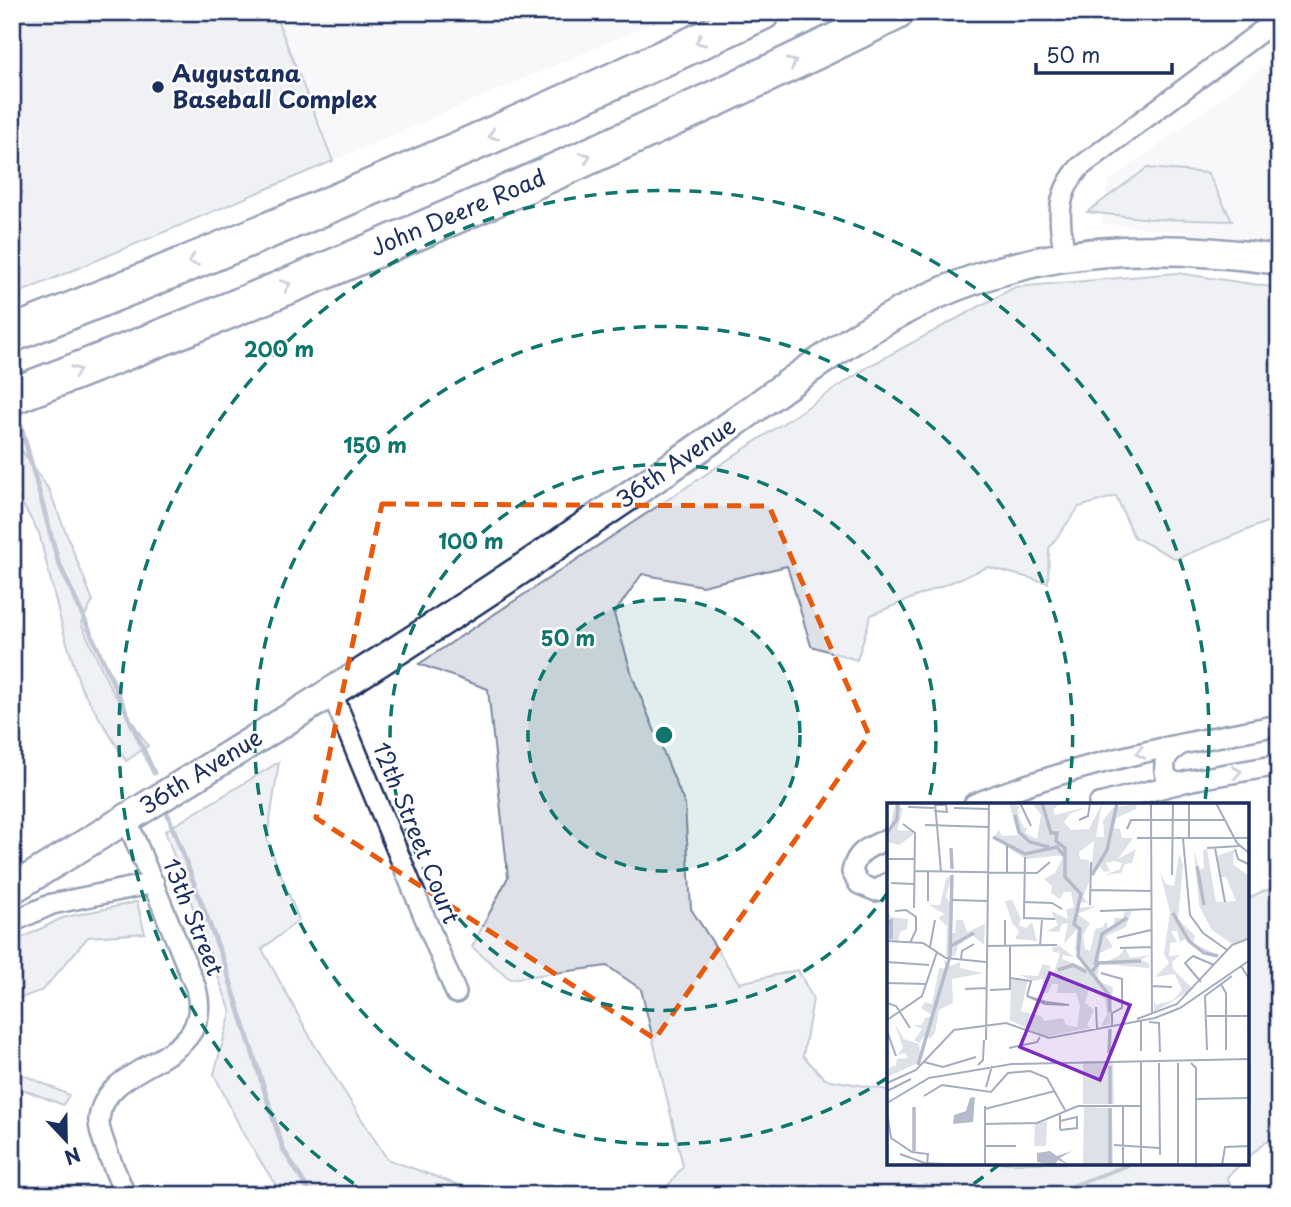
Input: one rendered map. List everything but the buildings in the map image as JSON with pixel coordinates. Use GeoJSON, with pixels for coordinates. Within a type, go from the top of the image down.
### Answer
{"type":"FeatureCollection","features":[{"type":"Feature","properties":{"kind":"highway"},"geometry":{"type":"LineString","coordinates":[[12,334],[346,199],[644,68],[762,12]]}},
{"type":"Feature","properties":{"kind":"highway","name":"John Deere Road"},"geometry":{"type":"LineString","coordinates":[[12,396],[252,300],[478,205],[679,116],[896,12]]}},
{"type":"Feature","properties":{"kind":"street"},"geometry":{"type":"LineString","coordinates":[[1065,256],[1059,221],[1060,208],[1066,186],[1080,167],[1279,19]]}},
{"type":"Feature","properties":{"kind":"street","name":"36th Avenue"},"geometry":{"type":"LineString","coordinates":[[12,889],[331,691],[541,556],[859,334],[894,314],[996,272],[1065,256],[1135,249],[1184,250],[1279,260]]}},
{"type":"Feature","properties":{"kind":"street","name":"12th Street Court"},"geometry":{"type":"LineString","coordinates":[[331,691],[456,993]]}},
{"type":"Feature","properties":{"kind":"street"},"geometry":{"type":"LineString","coordinates":[[977,803],[1092,764],[1186,742],[1279,725]]}},
{"type":"Feature","properties":{"kind":"street"},"geometry":{"type":"LineString","coordinates":[[1178,783],[1166,777],[1164,759],[1170,751],[1186,742]]}},
{"type":"Feature","properties":{"kind":"street"},"geometry":{"type":"LineString","coordinates":[[1103,803],[1178,783],[1279,765]]}},
{"type":"Feature","properties":{"kind":"street","name":"13th Street"},"geometry":{"type":"LineString","coordinates":[[125,1195],[98,1122],[103,1100],[113,1089],[183,1042],[194,1031],[201,1007],[196,988],[126,818]]}},
{"type":"Feature","properties":{"kind":"street"},"geometry":{"type":"LineString","coordinates":[[887,840],[862,852],[855,860],[852,872],[864,888],[876,891],[887,884]]}},
{"type":"Feature","properties":{"kind":"street"},"geometry":{"type":"LineString","coordinates":[[12,922],[52,904],[154,883]]}},
{"type":"Feature","properties":{"kind":"highlighted area"},"geometry":{"type":"Polygon","coordinates":[[[382,504],[769,506],[869,735],[655,1039],[316,818],[382,504]]]}},
{"type":"Feature","properties":{"kind":"shaded area","name":"Augustana Baseball Complex"},"geometry":{"type":"Polygon","coordinates":[[[12,12],[274,12],[333,161],[12,296],[12,12]]]}},
{"type":"Feature","properties":{"kind":"shaded area"},"geometry":{"type":"Polygon","coordinates":[[[274,12],[679,12],[333,161],[274,12]]]}},
{"type":"Feature","properties":{"kind":"shaded area"},"geometry":{"type":"Polygon","coordinates":[[[1279,55],[1279,243],[1101,223],[1108,182],[1279,55]]]}},
{"type":"Feature","properties":{"kind":"shaded area"},"geometry":{"type":"Polygon","coordinates":[[[1147,168],[1208,173],[1232,221],[1152,219],[1087,212],[1147,168]]]}},
{"type":"Feature","properties":{"kind":"shaded area"},"geometry":{"type":"Polygon","coordinates":[[[1177,273],[1279,288],[1279,517],[1176,559],[1134,537],[1116,496],[1079,507],[1049,548],[1048,583],[988,567],[871,615],[857,660],[811,646],[787,566],[702,586],[642,574],[614,614],[633,678],[685,805],[691,909],[739,983],[798,970],[813,999],[803,1056],[825,1079],[887,1090],[887,1165],[1126,1165],[1045,1195],[661,1195],[683,1166],[641,989],[607,966],[510,979],[472,947],[508,877],[488,689],[419,664],[871,365],[1015,287],[1177,273]]]}},
{"type":"Feature","properties":{"kind":"shaded area"},"geometry":{"type":"Polygon","coordinates":[[[14,439],[49,490],[93,601],[81,623],[110,687],[148,746],[126,761],[81,688],[63,630],[39,533],[12,486],[14,439]]]}},
{"type":"Feature","properties":{"kind":"shaded area"},"geometry":{"type":"Polygon","coordinates":[[[279,762],[267,839],[299,920],[262,949],[314,1044],[387,1159],[486,1195],[282,1195],[244,1135],[214,1074],[231,1012],[165,831],[279,762]]]}},
{"type":"Feature","properties":{"kind":"shaded area"},"geometry":{"type":"Polygon","coordinates":[[[1279,888],[1279,1140],[1265,1142],[1249,1157],[1249,898],[1263,891],[1279,888]]]}},
{"type":"Feature","properties":{"kind":"shaded area"},"geometry":{"type":"Polygon","coordinates":[[[137,902],[145,933],[88,937],[43,990],[12,1001],[12,943],[62,918],[137,902]]]}},
{"type":"Feature","properties":{"kind":"shaded area"},"geometry":{"type":"Polygon","coordinates":[[[12,1065],[17,1072],[69,1095],[63,1105],[12,1085],[12,1065]]]}},
{"type":"Feature","properties":{"kind":"shaded area"},"geometry":{"type":"Polygon","coordinates":[[[1131,1165],[1240,1165],[1227,1177],[1236,1195],[1052,1195],[1131,1165]]]}},
{"type":"Feature","properties":{"kind":"waterway"},"geometry":{"type":"LineString","coordinates":[[21,426],[58,561],[154,773]]}},
{"type":"Feature","properties":{"kind":"waterway"},"geometry":{"type":"LineString","coordinates":[[168,815],[225,965],[283,1149],[314,1195]]}},
{"type":"Feature","properties":{"kind":"waterway"},"geometry":{"type":"LineString","coordinates":[[1031,1195],[1033,1191]]}},
{"type":"Feature","properties":{"kind":"place","name":"Augustana Baseball Complex"},"geometry":{"type":"Point","coordinates":[158,87]}}]}
